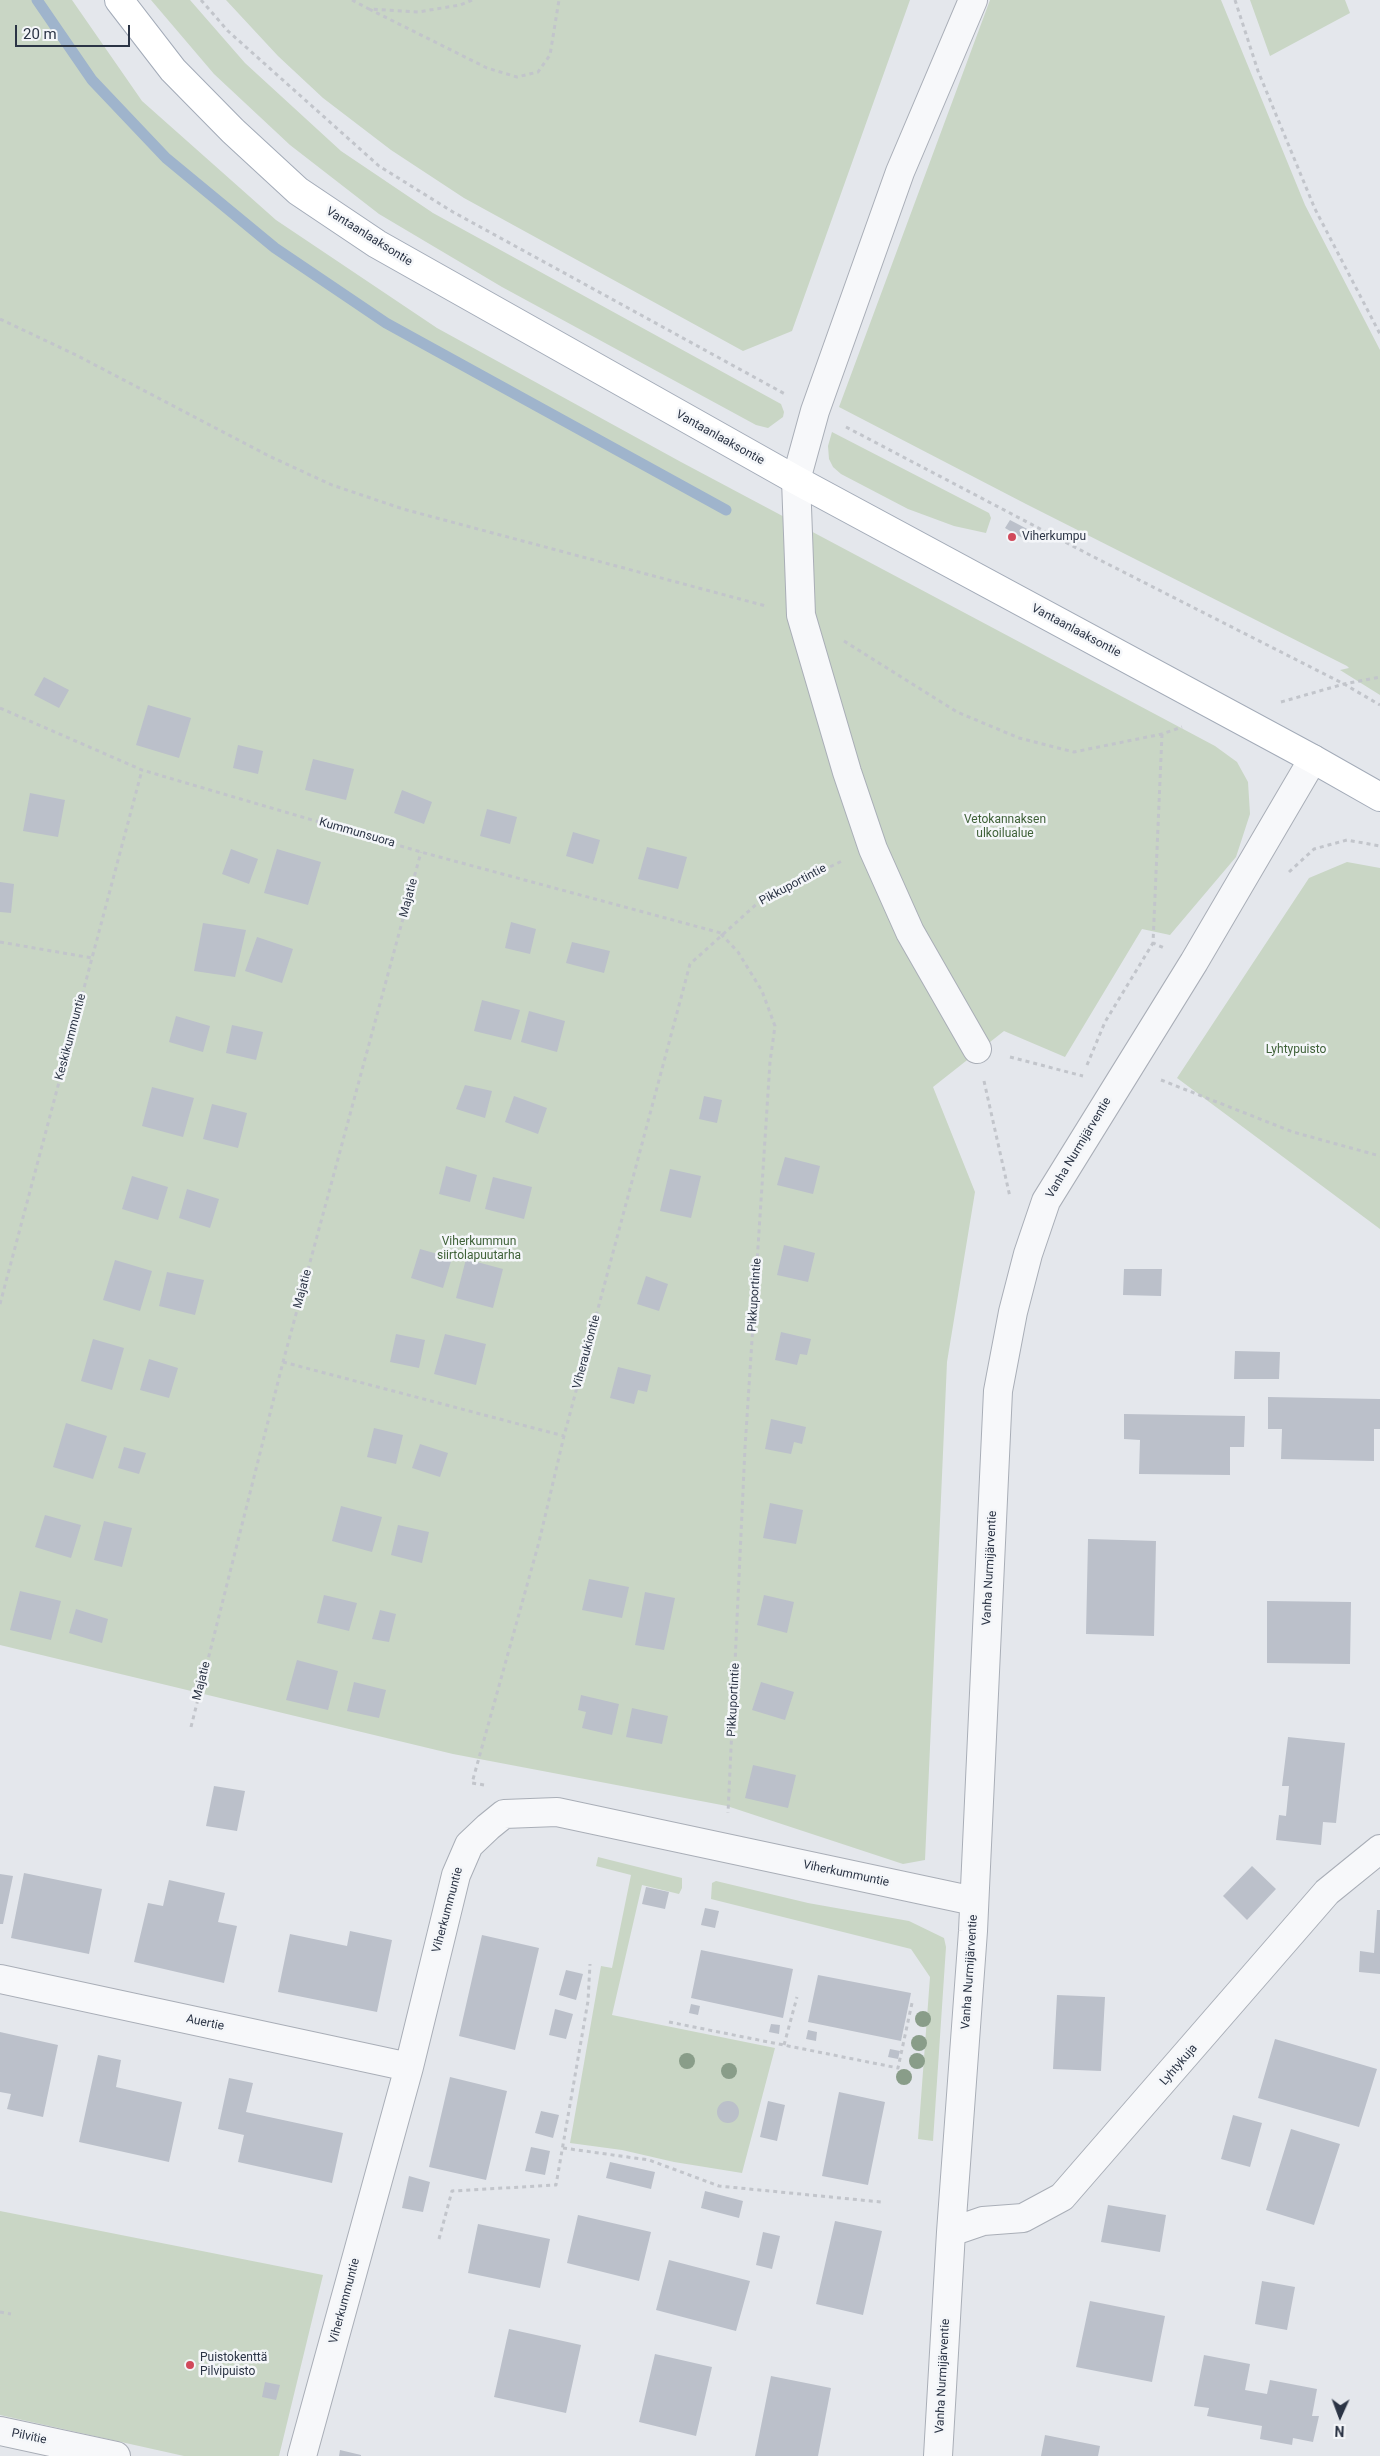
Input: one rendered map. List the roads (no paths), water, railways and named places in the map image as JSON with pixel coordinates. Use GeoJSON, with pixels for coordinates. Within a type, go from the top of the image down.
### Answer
{"type":"FeatureCollection","features":[{"type":"Feature","properties":{"kind":"main road","name":"Vantaanlaaksontie"},"geometry":{"type":"LineString","coordinates":[[119,0],[173,70],[232,131],[298,191],[377,244],[796,480],[1380,797]]}},
{"type":"Feature","properties":{"kind":"street"},"geometry":{"type":"LineString","coordinates":[[972,0],[900,172],[815,411],[796,480],[801,615],[847,772],[873,849],[910,932],[977,1049]]}},
{"type":"Feature","properties":{"kind":"street","name":"Vanha Nurmijärventie"},"geometry":{"type":"LineString","coordinates":[[938,2456],[951,2232],[974,1901],[998,1391],[1019,1284],[1046,1201],[1194,962],[1313,759]]}},
{"type":"Feature","properties":{"kind":"street","name":"Viherkummuntie"},"geometry":{"type":"LineString","coordinates":[[302,2456],[409,2067],[456,1875],[469,1844],[504,1814],[557,1812],[974,1901]]}},
{"type":"Feature","properties":{"kind":"street","name":"Lyhtykuja"},"geometry":{"type":"LineString","coordinates":[[951,2232],[983,2221],[1023,2218],[1062,2197],[1327,1892],[1380,1849]]}},
{"type":"Feature","properties":{"kind":"street","name":"Auertie"},"geometry":{"type":"LineString","coordinates":[[0,1979],[409,2067]]}},
{"type":"Feature","properties":{"kind":"street","name":"Pilvitie"},"geometry":{"type":"LineString","coordinates":[[0,2431],[116,2456]]}},
{"type":"Feature","properties":{"kind":"waterway"},"geometry":{"type":"LineString","coordinates":[[37,0],[92,80],[166,158],[275,248],[386,323],[726,510]]}},
{"type":"Feature","properties":{"kind":"place","name":"Viherkumpu"},"geometry":{"type":"Point","coordinates":[1012,537]}},
{"type":"Feature","properties":{"kind":"place","name":"Puistokenttä Pilvipuisto"},"geometry":{"type":"Point","coordinates":[190,2365]}},
{"type":"Feature","properties":{"kind":"park label","name":"Vetokannaksen ulkoilualue"},"geometry":{"type":"Point","coordinates":[1005,827]}},
{"type":"Feature","properties":{"kind":"park label","name":"Lyhtypuisto"},"geometry":{"type":"Point","coordinates":[1296,1050]}},
{"type":"Feature","properties":{"kind":"park label","name":"Viherkummun siirtolapuutarha"},"geometry":{"type":"Point","coordinates":[479,1249]}}]}
